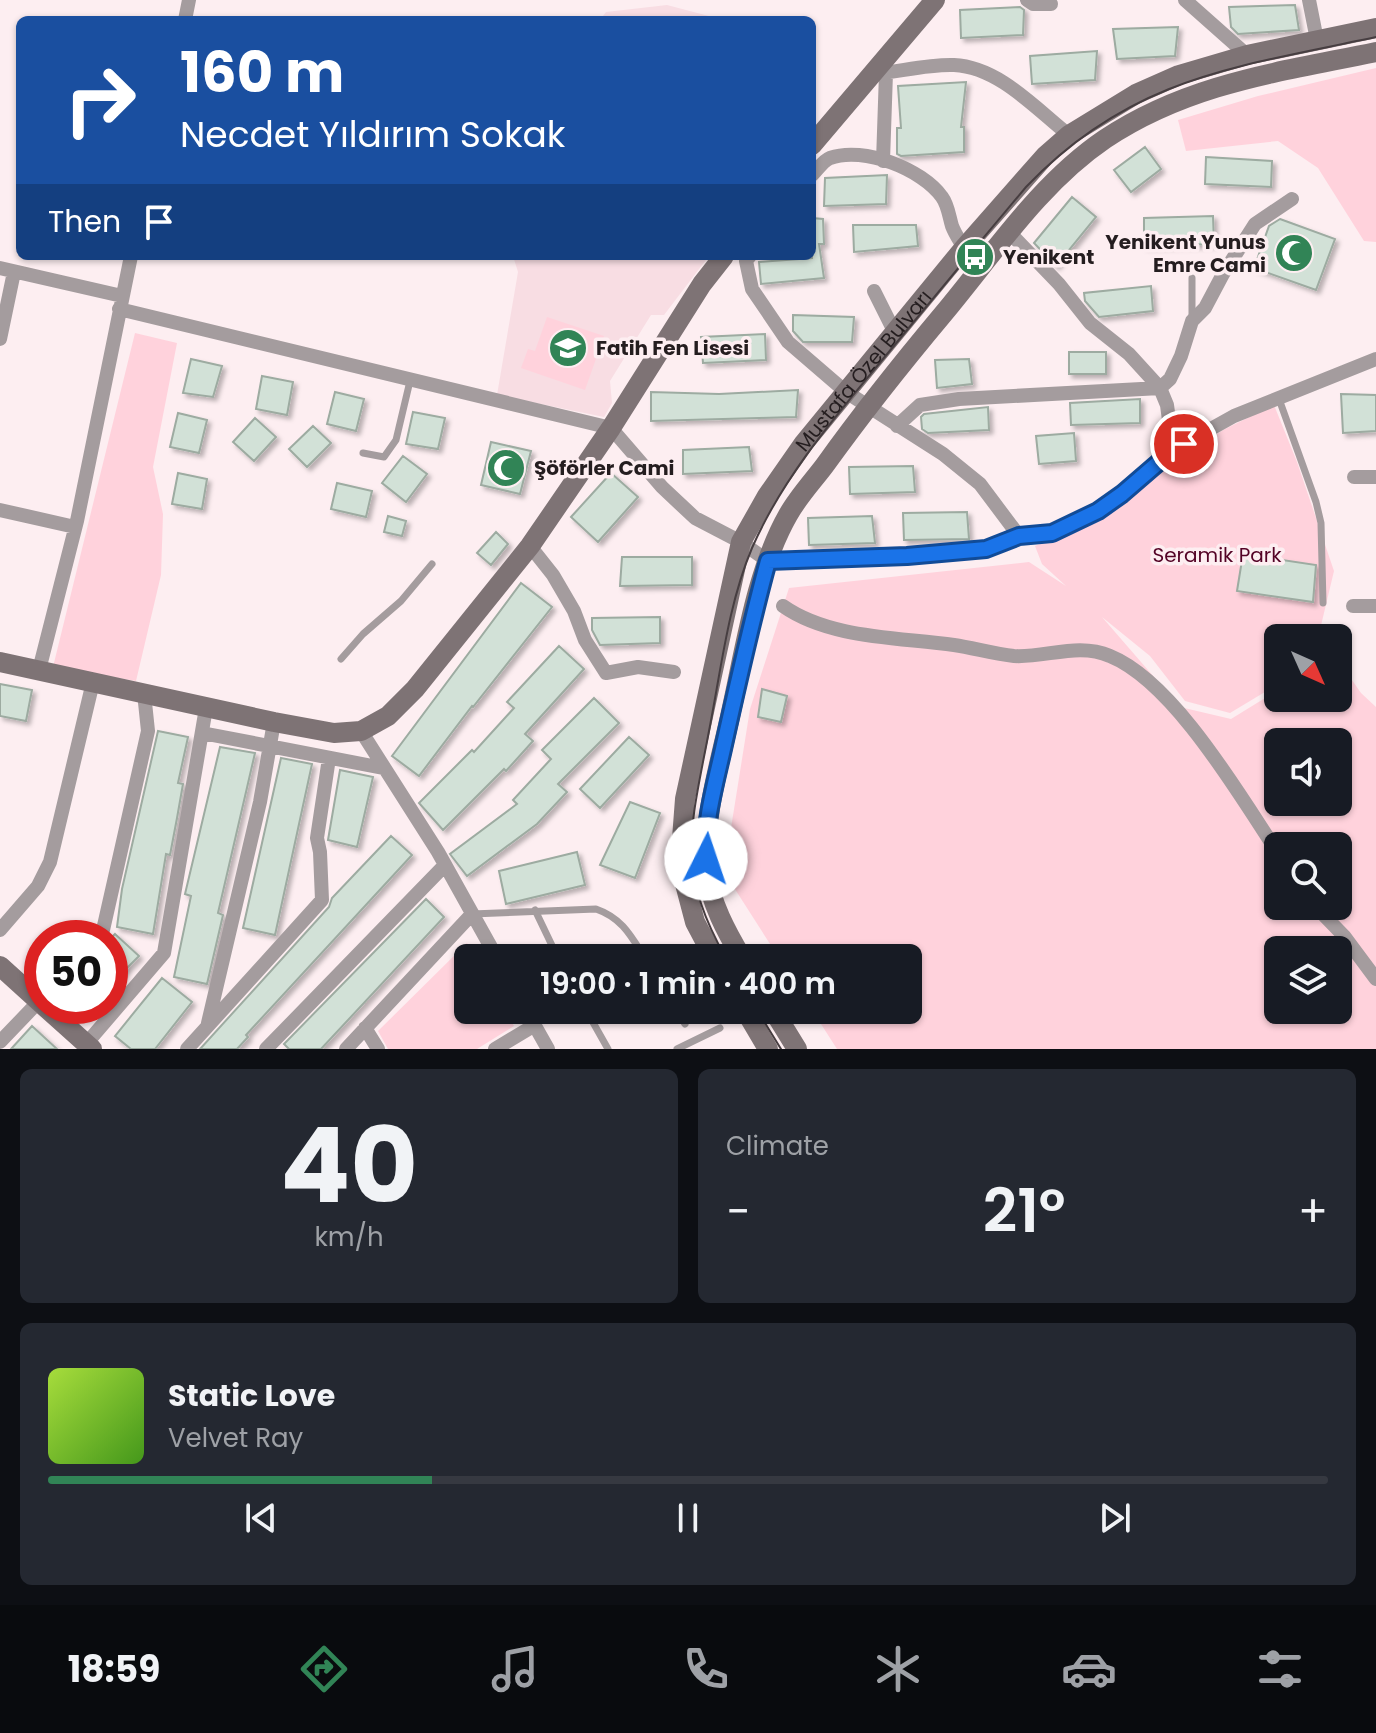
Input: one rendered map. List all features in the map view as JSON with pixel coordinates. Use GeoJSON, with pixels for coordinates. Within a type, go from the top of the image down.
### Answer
{"type":"FeatureCollection","features":[{"type":"Feature","properties":{"kind":"main road"},"geometry":{"type":"LineString","coordinates":[[816,141],[879,74],[935,0]]}},
{"type":"Feature","properties":{"kind":"main road","name":"Mustafa Özel Bulvarı"},"geometry":{"type":"LineString","coordinates":[[707,944],[695,922],[680,865],[685,799],[741,542],[767,496],[804,443],[964,248],[1045,156],[1069,135],[1136,94],[1164,81],[1247,55],[1376,28]]}},
{"type":"Feature","properties":{"kind":"main road","name":"Mustafa Özel Bulvarı"},"geometry":{"type":"LineString","coordinates":[[735,944],[716,905],[707,876],[705,842],[751,622],[768,561],[788,515],[868,405],[1010,233],[1065,171],[1103,141],[1148,113],[1202,90],[1376,52]]}},
{"type":"Feature","properties":{"kind":"main road"},"geometry":{"type":"LineString","coordinates":[[0,662],[334,733],[361,731],[388,716],[415,689],[530,546],[721,260]]}},
{"type":"Feature","properties":{"kind":"main road"},"geometry":{"type":"LineString","coordinates":[[0,966],[24,987]]}},
{"type":"Feature","properties":{"kind":"main road"},"geometry":{"type":"LineString","coordinates":[[65,1024],[89,1047]]}},
{"type":"Feature","properties":{"kind":"main road"},"geometry":{"type":"LineString","coordinates":[[753,1024],[768,1049]]}},
{"type":"Feature","properties":{"kind":"main road"},"geometry":{"type":"LineString","coordinates":[[782,1024],[797,1049]]}},
{"type":"Feature","properties":{"kind":"street"},"geometry":{"type":"LineString","coordinates":[[1027,0],[1033,4],[1051,4]]}},
{"type":"Feature","properties":{"kind":"street"},"geometry":{"type":"LineString","coordinates":[[1185,0],[1247,55]]}},
{"type":"Feature","properties":{"kind":"street"},"geometry":{"type":"LineString","coordinates":[[1309,0],[1317,40]]}},
{"type":"Feature","properties":{"kind":"street"},"geometry":{"type":"LineString","coordinates":[[883,161],[879,74],[953,65],[974,69],[996,77],[1069,135]]}},
{"type":"Feature","properties":{"kind":"street"},"geometry":{"type":"LineString","coordinates":[[816,171],[828,158],[850,156],[904,167],[930,182],[945,200],[953,230],[964,248]]}},
{"type":"Feature","properties":{"kind":"street"},"geometry":{"type":"LineString","coordinates":[[897,426],[920,405],[959,399],[1160,388],[1170,379],[1181,356],[1192,321],[1205,308],[1255,224],[1292,199]]}},
{"type":"Feature","properties":{"kind":"street"},"geometry":{"type":"LineString","coordinates":[[1010,233],[1059,284],[1090,323],[1129,354],[1160,388],[1167,405],[1173,450]]}},
{"type":"Feature","properties":{"kind":"street"},"geometry":{"type":"LineString","coordinates":[[39,670],[75,527],[130,260]]}},
{"type":"Feature","properties":{"kind":"street"},"geometry":{"type":"LineString","coordinates":[[747,260],[752,289],[788,342],[846,392],[943,454],[980,484],[1019,536]]}},
{"type":"Feature","properties":{"kind":"street"},"geometry":{"type":"LineString","coordinates":[[0,339],[7,270],[410,381],[611,428],[662,487],[695,518],[741,542],[768,561],[894,557],[986,549],[1019,536],[1052,533],[1098,511],[1173,450],[1234,416],[1376,359]]}},
{"type":"Feature","properties":{"kind":"street"},"geometry":{"type":"LineString","coordinates":[[874,291],[895,333]]}},
{"type":"Feature","properties":{"kind":"street"},"geometry":{"type":"LineString","coordinates":[[1354,477],[1376,477]]}},
{"type":"Feature","properties":{"kind":"street"},"geometry":{"type":"LineString","coordinates":[[0,510],[75,527]]}},
{"type":"Feature","properties":{"kind":"street"},"geometry":{"type":"LineString","coordinates":[[530,546],[553,575],[574,611],[585,640],[606,673],[638,667],[674,672]]}},
{"type":"Feature","properties":{"kind":"street"},"geometry":{"type":"LineString","coordinates":[[783,606],[795,614],[836,628],[889,637],[1015,656],[1073,649],[1110,656],[1151,682],[1198,735],[1264,832]]}},
{"type":"Feature","properties":{"kind":"street"},"geometry":{"type":"LineString","coordinates":[[1353,606],[1376,606]]}},
{"type":"Feature","properties":{"kind":"street"},"geometry":{"type":"LineString","coordinates":[[0,930],[30,897],[50,862],[93,682]]}},
{"type":"Feature","properties":{"kind":"street"},"geometry":{"type":"LineString","coordinates":[[105,920],[148,731],[144,693]]}},
{"type":"Feature","properties":{"kind":"street"},"geometry":{"type":"LineString","coordinates":[[89,1047],[164,953],[206,708]]}},
{"type":"Feature","properties":{"kind":"street"},"geometry":{"type":"LineString","coordinates":[[208,1026],[260,802],[274,722]]}},
{"type":"Feature","properties":{"kind":"street"},"geometry":{"type":"LineString","coordinates":[[361,731],[445,865],[489,944]]}},
{"type":"Feature","properties":{"kind":"street"},"geometry":{"type":"LineString","coordinates":[[202,733],[383,768]]}},
{"type":"Feature","properties":{"kind":"street"},"geometry":{"type":"LineString","coordinates":[[187,1049],[322,900],[317,838],[329,758]]}},
{"type":"Feature","properties":{"kind":"street"},"geometry":{"type":"LineString","coordinates":[[266,1049],[445,865]]}},
{"type":"Feature","properties":{"kind":"street"},"geometry":{"type":"LineString","coordinates":[[346,1049],[472,914]]}},
{"type":"Feature","properties":{"kind":"street"},"geometry":{"type":"LineString","coordinates":[[1329,920],[1376,979]]}},
{"type":"Feature","properties":{"kind":"street"},"geometry":{"type":"LineString","coordinates":[[0,1042],[24,1019]]}},
{"type":"Feature","properties":{"kind":"street"},"geometry":{"type":"LineString","coordinates":[[495,1049],[535,1025],[548,1049]]}},
{"type":"Feature","properties":{"kind":"street"},"geometry":{"type":"LineString","coordinates":[[365,1028],[378,1049]]}},
{"type":"Feature","properties":{"kind":"lane"},"geometry":{"type":"LineString","coordinates":[[1192,278],[1192,321]]}},
{"type":"Feature","properties":{"kind":"lane"},"geometry":{"type":"LineString","coordinates":[[363,453],[384,457],[396,440],[410,381]]}},
{"type":"Feature","properties":{"kind":"lane"},"geometry":{"type":"LineString","coordinates":[[1278,397],[1321,523],[1323,603]]}},
{"type":"Feature","properties":{"kind":"lane"},"geometry":{"type":"LineString","coordinates":[[341,659],[363,634],[401,601],[432,564]]}},
{"type":"Feature","properties":{"kind":"lane"},"geometry":{"type":"LineString","coordinates":[[472,914],[588,908],[603,912],[626,928],[636,944]]}},
{"type":"Feature","properties":{"kind":"lane"},"geometry":{"type":"LineString","coordinates":[[535,910],[551,944]]}},
{"type":"Feature","properties":{"kind":"lane"},"geometry":{"type":"LineString","coordinates":[[594,1024],[608,1049]]}},
{"type":"Feature","properties":{"kind":"lane"},"geometry":{"type":"LineString","coordinates":[[677,1049],[720,1028]]}},
{"type":"Feature","properties":{"kind":"shaded area"},"geometry":{"type":"Polygon","coordinates":[[[667,5],[709,16],[603,16],[606,12],[667,5]]]}},
{"type":"Feature","properties":{"kind":"shaded area","name":"Fatih Fen Lisesi"},"geometry":{"type":"Polygon","coordinates":[[[514,260],[706,260],[664,315],[651,315],[610,381],[612,403],[604,417],[497,395],[518,272],[514,260]]]}},
{"type":"Feature","properties":{"kind":"green space"},"geometry":{"type":"Polygon","coordinates":[[[1376,68],[1376,242],[1364,241],[1318,168],[1278,141],[1186,151],[1178,120],[1258,96],[1376,68]]]}},
{"type":"Feature","properties":{"kind":"green space"},"geometry":{"type":"Polygon","coordinates":[[[547,317],[604,336],[585,390],[521,368],[528,349],[535,351],[547,317]]]}},
{"type":"Feature","properties":{"kind":"green space"},"geometry":{"type":"Polygon","coordinates":[[[135,333],[177,343],[153,467],[163,514],[161,575],[136,681],[53,667],[135,333]]]}},
{"type":"Feature","properties":{"kind":"green space","name":"Seramik Park"},"geometry":{"type":"Polygon","coordinates":[[[1274,405],[1334,571],[1321,624],[1264,624],[1264,692],[1230,713],[1185,701],[1150,656],[1102,617],[1180,707],[1231,719],[1264,699],[1264,712],[1352,712],[1352,680],[1376,707],[1376,1049],[837,1049],[821,1024],[922,1024],[922,944],[770,944],[724,872],[750,709],[789,588],[1029,562],[1066,586],[1042,564],[1035,546],[1087,525],[1188,451],[1274,405]]]}},
{"type":"Feature","properties":{"kind":"green space"},"geometry":{"type":"Polygon","coordinates":[[[454,956],[454,1024],[514,1026],[477,1049],[388,1049],[378,1031],[454,956]]]}},
{"type":"Feature","properties":{"kind":"building"},"geometry":{"type":"Polygon","coordinates":[[[1295,5],[1299,30],[1238,34],[1231,27],[1229,7],[1295,5]]]}},
{"type":"Feature","properties":{"kind":"building"},"geometry":{"type":"Polygon","coordinates":[[[1020,7],[1024,10],[1023,35],[961,38],[960,10],[1020,7]]]}},
{"type":"Feature","properties":{"kind":"building"},"geometry":{"type":"Polygon","coordinates":[[[1178,27],[1175,56],[1117,59],[1113,29],[1178,27]]]}},
{"type":"Feature","properties":{"kind":"building"},"geometry":{"type":"Polygon","coordinates":[[[1097,51],[1095,80],[1032,84],[1030,56],[1097,51]]]}},
{"type":"Feature","properties":{"kind":"building"},"geometry":{"type":"Polygon","coordinates":[[[966,82],[961,127],[964,127],[964,152],[897,154],[897,128],[901,128],[898,86],[966,82]]]}},
{"type":"Feature","properties":{"kind":"building"},"geometry":{"type":"Polygon","coordinates":[[[1145,147],[1161,169],[1131,192],[1114,170],[1145,147]]]}},
{"type":"Feature","properties":{"kind":"building"},"geometry":{"type":"Polygon","coordinates":[[[1206,157],[1272,161],[1271,187],[1205,184],[1206,157]]]}},
{"type":"Feature","properties":{"kind":"building"},"geometry":{"type":"Polygon","coordinates":[[[887,175],[886,204],[824,206],[825,178],[887,175]]]}},
{"type":"Feature","properties":{"kind":"building"},"geometry":{"type":"Polygon","coordinates":[[[1072,197],[1096,217],[1056,266],[1034,243],[1072,197]]]}},
{"type":"Feature","properties":{"kind":"building"},"geometry":{"type":"Polygon","coordinates":[[[1213,216],[1214,244],[1144,246],[1144,218],[1213,216]]]}},
{"type":"Feature","properties":{"kind":"building"},"geometry":{"type":"Polygon","coordinates":[[[816,218],[823,219],[824,244],[819,244],[824,278],[761,284],[759,262],[816,260],[816,218]]]}},
{"type":"Feature","properties":{"kind":"building","name":"Yenikent Yunus Emre Cami"},"geometry":{"type":"Polygon","coordinates":[[[1280,219],[1335,239],[1316,290],[1254,268],[1269,226],[1280,219]]]}},
{"type":"Feature","properties":{"kind":"building"},"geometry":{"type":"Polygon","coordinates":[[[853,225],[916,225],[918,246],[854,252],[853,225]]]}},
{"type":"Feature","properties":{"kind":"building"},"geometry":{"type":"Polygon","coordinates":[[[1151,286],[1153,311],[1099,317],[1085,301],[1084,293],[1151,286]]]}},
{"type":"Feature","properties":{"kind":"building"},"geometry":{"type":"Polygon","coordinates":[[[793,315],[854,317],[852,342],[803,342],[793,331],[793,315]]]}},
{"type":"Feature","properties":{"kind":"building"},"geometry":{"type":"Polygon","coordinates":[[[765,334],[766,360],[703,363],[701,337],[765,334]]]}},
{"type":"Feature","properties":{"kind":"building"},"geometry":{"type":"Polygon","coordinates":[[[1069,352],[1106,352],[1106,374],[1069,374],[1069,352]]]}},
{"type":"Feature","properties":{"kind":"building"},"geometry":{"type":"Polygon","coordinates":[[[191,359],[222,366],[213,397],[183,393],[191,359]]]}},
{"type":"Feature","properties":{"kind":"building"},"geometry":{"type":"Polygon","coordinates":[[[969,359],[972,384],[937,388],[935,360],[969,359]]]}},
{"type":"Feature","properties":{"kind":"building"},"geometry":{"type":"Polygon","coordinates":[[[262,376],[293,382],[287,415],[256,409],[262,376]]]}},
{"type":"Feature","properties":{"kind":"building"},"geometry":{"type":"Polygon","coordinates":[[[798,390],[796,417],[651,421],[651,392],[719,394],[798,390]]]}},
{"type":"Feature","properties":{"kind":"building"},"geometry":{"type":"Polygon","coordinates":[[[335,392],[364,399],[356,431],[327,424],[335,392]]]}},
{"type":"Feature","properties":{"kind":"building"},"geometry":{"type":"Polygon","coordinates":[[[1341,394],[1376,395],[1376,431],[1343,433],[1341,394]]]}},
{"type":"Feature","properties":{"kind":"building"},"geometry":{"type":"Polygon","coordinates":[[[1140,399],[1140,423],[1071,425],[1070,403],[1140,399]]]}},
{"type":"Feature","properties":{"kind":"building"},"geometry":{"type":"Polygon","coordinates":[[[988,407],[989,430],[928,433],[922,429],[921,417],[924,414],[988,407]]]}},
{"type":"Feature","properties":{"kind":"building"},"geometry":{"type":"Polygon","coordinates":[[[413,412],[445,418],[438,449],[406,444],[413,412]]]}},
{"type":"Feature","properties":{"kind":"building"},"geometry":{"type":"Polygon","coordinates":[[[178,413],[207,420],[199,453],[170,447],[178,413]]]}},
{"type":"Feature","properties":{"kind":"building"},"geometry":{"type":"Polygon","coordinates":[[[255,418],[276,437],[254,461],[233,442],[255,418]]]}},
{"type":"Feature","properties":{"kind":"building"},"geometry":{"type":"Polygon","coordinates":[[[313,426],[331,443],[307,467],[289,449],[313,426]]]}},
{"type":"Feature","properties":{"kind":"building"},"geometry":{"type":"Polygon","coordinates":[[[1074,433],[1076,461],[1039,464],[1036,436],[1074,433]]]}},
{"type":"Feature","properties":{"kind":"building","name":"Şöförler Cami"},"geometry":{"type":"Polygon","coordinates":[[[491,442],[531,451],[520,494],[481,485],[491,442]]]}},
{"type":"Feature","properties":{"kind":"building"},"geometry":{"type":"Polygon","coordinates":[[[749,447],[752,471],[683,474],[683,450],[749,447]]]}},
{"type":"Feature","properties":{"kind":"building"},"geometry":{"type":"Polygon","coordinates":[[[403,456],[427,474],[406,502],[382,483],[403,456]]]}},
{"type":"Feature","properties":{"kind":"building"},"geometry":{"type":"Polygon","coordinates":[[[913,466],[915,492],[850,494],[849,467],[913,466]]]}},
{"type":"Feature","properties":{"kind":"building"},"geometry":{"type":"Polygon","coordinates":[[[178,473],[207,479],[202,509],[172,504],[178,473]]]}},
{"type":"Feature","properties":{"kind":"building"},"geometry":{"type":"Polygon","coordinates":[[[611,473],[638,497],[598,542],[571,517],[611,473]]]}},
{"type":"Feature","properties":{"kind":"building"},"geometry":{"type":"Polygon","coordinates":[[[337,483],[372,491],[366,517],[331,509],[337,483]]]}},
{"type":"Feature","properties":{"kind":"building"},"geometry":{"type":"Polygon","coordinates":[[[967,512],[969,539],[904,540],[903,513],[967,512]]]}},
{"type":"Feature","properties":{"kind":"building"},"geometry":{"type":"Polygon","coordinates":[[[388,516],[406,521],[402,536],[384,532],[388,516]]]}},
{"type":"Feature","properties":{"kind":"building"},"geometry":{"type":"Polygon","coordinates":[[[872,516],[875,543],[809,545],[808,518],[872,516]]]}},
{"type":"Feature","properties":{"kind":"building"},"geometry":{"type":"Polygon","coordinates":[[[496,532],[508,544],[491,565],[477,553],[496,532]]]}},
{"type":"Feature","properties":{"kind":"building"},"geometry":{"type":"Polygon","coordinates":[[[1243,554],[1316,565],[1313,602],[1237,591],[1243,554]]]}},
{"type":"Feature","properties":{"kind":"building"},"geometry":{"type":"Polygon","coordinates":[[[622,557],[692,557],[692,585],[620,586],[622,557]]]}},
{"type":"Feature","properties":{"kind":"building"},"geometry":{"type":"Polygon","coordinates":[[[521,583],[552,607],[419,776],[392,756],[521,583]]]}},
{"type":"Feature","properties":{"kind":"building"},"geometry":{"type":"Polygon","coordinates":[[[660,617],[660,643],[600,645],[592,630],[592,618],[660,617]]]}},
{"type":"Feature","properties":{"kind":"building"},"geometry":{"type":"Polygon","coordinates":[[[559,646],[584,669],[525,734],[533,741],[443,830],[419,803],[472,750],[474,752],[514,708],[507,702],[559,646]]]}},
{"type":"Feature","properties":{"kind":"building"},"geometry":{"type":"Polygon","coordinates":[[[0,684],[32,690],[26,721],[0,716],[0,684]]]}},
{"type":"Feature","properties":{"kind":"building"},"geometry":{"type":"Polygon","coordinates":[[[762,689],[787,696],[781,722],[758,717],[762,689]]]}},
{"type":"Feature","properties":{"kind":"building"},"geometry":{"type":"Polygon","coordinates":[[[594,698],[619,723],[558,784],[567,792],[537,824],[467,876],[450,854],[517,804],[513,800],[551,759],[542,750],[594,698]]]}},
{"type":"Feature","properties":{"kind":"building"},"geometry":{"type":"Polygon","coordinates":[[[158,731],[188,737],[178,783],[183,784],[177,818],[170,855],[166,854],[153,934],[128,929],[128,920],[118,920],[122,889],[158,731]]]}},
{"type":"Feature","properties":{"kind":"building"},"geometry":{"type":"Polygon","coordinates":[[[629,737],[649,755],[600,808],[580,789],[629,737]]]}},
{"type":"Feature","properties":{"kind":"building"},"geometry":{"type":"Polygon","coordinates":[[[220,747],[255,753],[218,913],[223,915],[207,984],[174,977],[191,896],[185,894],[220,747]]]}},
{"type":"Feature","properties":{"kind":"building"},"geometry":{"type":"Polygon","coordinates":[[[281,758],[312,764],[275,935],[243,928],[281,758]]]}},
{"type":"Feature","properties":{"kind":"building"},"geometry":{"type":"Polygon","coordinates":[[[340,770],[373,777],[357,847],[328,840],[340,770]]]}},
{"type":"Feature","properties":{"kind":"building"},"geometry":{"type":"Polygon","coordinates":[[[630,802],[660,813],[635,878],[600,865],[630,802]]]}},
{"type":"Feature","properties":{"kind":"building"},"geometry":{"type":"Polygon","coordinates":[[[391,836],[412,855],[246,1035],[248,1037],[237,1049],[200,1049],[329,907],[332,898],[391,836]]]}},
{"type":"Feature","properties":{"kind":"building"},"geometry":{"type":"Polygon","coordinates":[[[577,852],[585,885],[506,904],[499,871],[577,852]]]}},
{"type":"Feature","properties":{"kind":"building"},"geometry":{"type":"Polygon","coordinates":[[[426,899],[444,917],[321,1049],[289,1049],[284,1044],[426,899]]]}},
{"type":"Feature","properties":{"kind":"building"},"geometry":{"type":"Polygon","coordinates":[[[128,946],[139,956],[128,967],[128,946]]]}},
{"type":"Feature","properties":{"kind":"building"},"geometry":{"type":"Polygon","coordinates":[[[162,978],[192,1002],[155,1049],[131,1049],[115,1036],[128,1024],[128,1020],[162,978]]]}},
{"type":"Feature","properties":{"kind":"building"},"geometry":{"type":"Polygon","coordinates":[[[32,1026],[57,1049],[11,1049],[32,1026]]]}},
{"type":"Feature","properties":{"kind":"tram line"},"geometry":{"type":"LineString","coordinates":[[719,944],[699,898],[693,872],[693,821],[697,794],[726,638],[744,570],[765,522],[811,449],[1026,187],[1065,150],[1105,121],[1146,99],[1188,82],[1231,69],[1376,37]]}},
{"type":"Feature","properties":{"kind":"tram line"},"geometry":{"type":"LineString","coordinates":[[766,1024],[781,1049]]}},
{"type":"Feature","properties":{"kind":"place","name":"Yenikent Yunus Emre Cami"},"geometry":{"type":"Point","coordinates":[1294,253]}},
{"type":"Feature","properties":{"kind":"place","name":"Yenikent"},"geometry":{"type":"Point","coordinates":[975,257]}},
{"type":"Feature","properties":{"kind":"place","name":"Fatih Fen Lisesi"},"geometry":{"type":"Point","coordinates":[568,348]}},
{"type":"Feature","properties":{"kind":"place","name":"Şöförler Cami"},"geometry":{"type":"Point","coordinates":[506,468]}},
{"type":"Feature","properties":{"kind":"route"},"geometry":{"type":"LineString","coordinates":[[706,859],[705,842],[712,798],[751,622],[768,561],[907,556],[986,549],[1019,536],[1052,533],[1098,511],[1184,444]]}}]}
